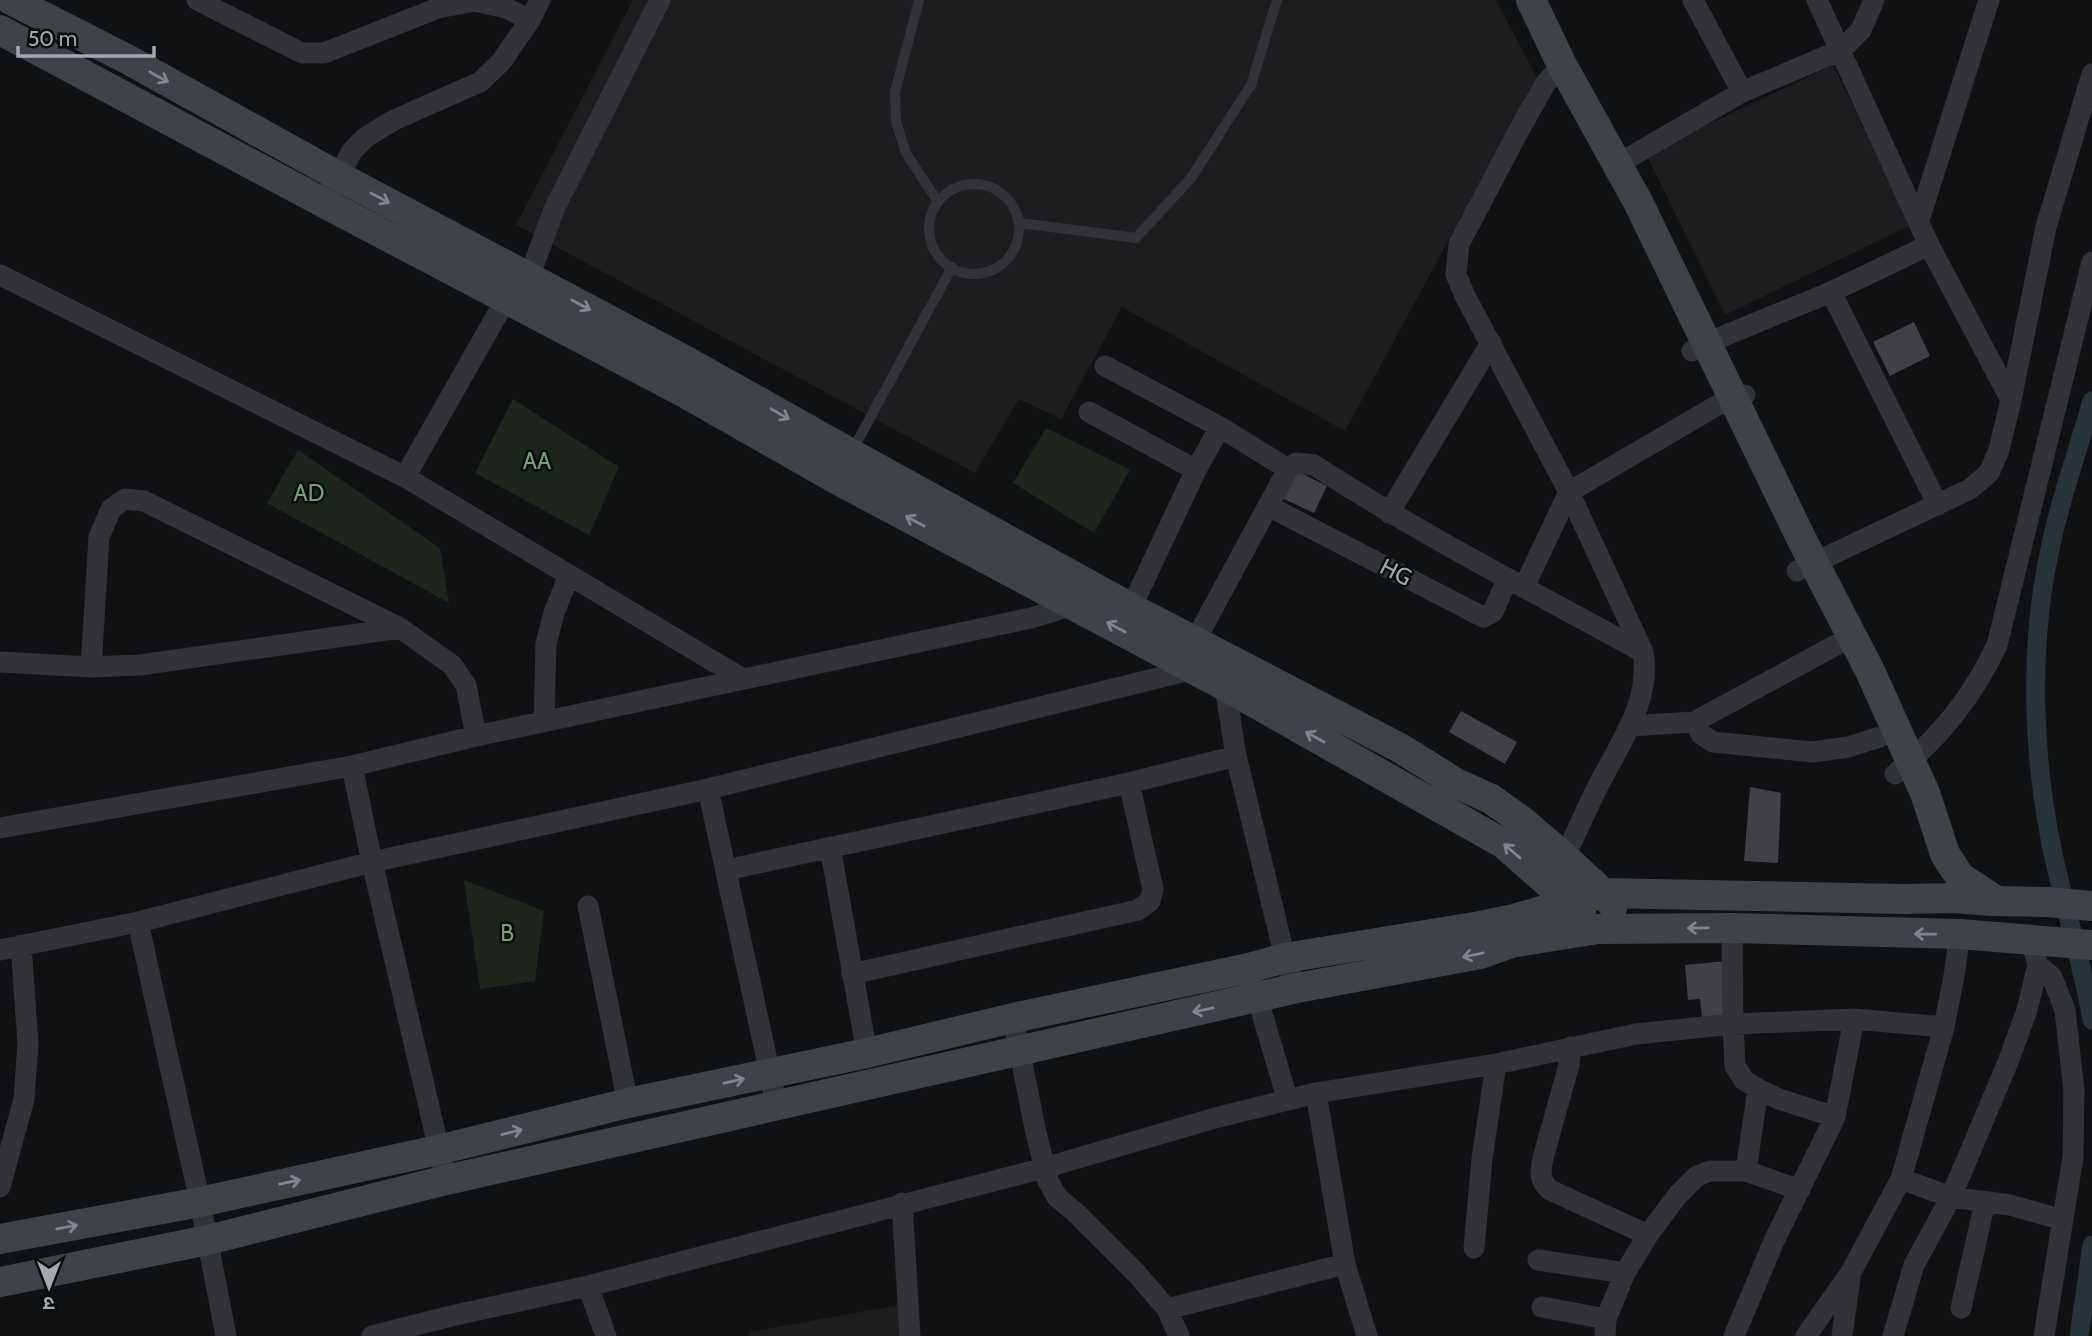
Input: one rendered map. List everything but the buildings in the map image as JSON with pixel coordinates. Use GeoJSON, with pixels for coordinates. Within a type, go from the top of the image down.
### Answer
{"type":"FeatureCollection","features":[{"type":"Feature","properties":{"kind":"street"},"geometry":{"type":"LineString","coordinates":[[11,0],[127,59],[338,176],[688,362],[843,466],[1074,605],[1195,655],[1400,748],[1456,783],[1491,799],[1522,821],[1603,893],[1630,929]]}},
{"type":"Feature","properties":{"kind":"street"},"geometry":{"type":"LineString","coordinates":[[197,0],[302,53],[324,53],[438,8],[474,1],[506,8],[530,20]]}},
{"type":"Feature","properties":{"kind":"street"},"geometry":{"type":"LineString","coordinates":[[326,204],[352,151],[366,137],[394,120],[480,82],[501,62],[530,20],[540,0]]}},
{"type":"Feature","properties":{"kind":"street"},"geometry":{"type":"LineString","coordinates":[[529,278],[555,207],[660,0]]}},
{"type":"Feature","properties":{"kind":"street"},"geometry":{"type":"LineString","coordinates":[[1520,0],[1553,75],[1594,151],[1716,406],[1836,645],[1953,898],[1960,934],[1944,1027],[1901,1179],[1851,1272],[1806,1336]]}},
{"type":"Feature","properties":{"kind":"street"},"geometry":{"type":"LineString","coordinates":[[1531,0],[1561,63],[1638,202],[1802,540],[1870,671],[1925,793],[1945,854],[1960,877],[2015,912],[2042,923],[2092,928]]}},
{"type":"Feature","properties":{"kind":"street"},"geometry":{"type":"LineString","coordinates":[[1550,0],[1630,157],[1921,752],[1959,844],[1993,901],[2002,938]]}},
{"type":"Feature","properties":{"kind":"street"},"geometry":{"type":"LineString","coordinates":[[1693,0],[1742,92]]}},
{"type":"Feature","properties":{"kind":"street"},"geometry":{"type":"LineString","coordinates":[[1817,0],[1929,245],[2011,400]]}},
{"type":"Feature","properties":{"kind":"street"},"geometry":{"type":"LineString","coordinates":[[1630,157],[1742,92],[1841,50],[1861,30],[1874,0]]}},
{"type":"Feature","properties":{"kind":"street"},"geometry":{"type":"LineString","coordinates":[[1919,220],[1989,0]]}},
{"type":"Feature","properties":{"kind":"street"},"geometry":{"type":"LineString","coordinates":[[0,30],[685,393],[843,466],[1131,608],[1195,655],[1225,686],[1504,844],[1599,929]]}},
{"type":"Feature","properties":{"kind":"street"},"geometry":{"type":"LineString","coordinates":[[1797,570],[1970,489],[1989,473],[1999,450],[2011,400],[2046,228],[2092,74]]}},
{"type":"Feature","properties":{"kind":"street"},"geometry":{"type":"LineString","coordinates":[[1553,75],[1538,96],[1459,244],[1456,274],[1464,295],[1569,492],[1643,652],[1646,668],[1644,687],[1630,726],[1564,858],[1560,893]]}},
{"type":"Feature","properties":{"kind":"street"},"geometry":{"type":"LineString","coordinates":[[1692,351],[1830,292],[1929,245]]}},
{"type":"Feature","properties":{"kind":"street"},"geometry":{"type":"LineString","coordinates":[[1895,774],[1921,752],[1962,705],[1982,677],[1997,645],[2092,262]]}},
{"type":"Feature","properties":{"kind":"street"},"geometry":{"type":"LineString","coordinates":[[0,275],[405,477],[743,679]]}},
{"type":"Feature","properties":{"kind":"street"},"geometry":{"type":"LineString","coordinates":[[1830,292],[1938,505]]}},
{"type":"Feature","properties":{"kind":"street"},"geometry":{"type":"LineString","coordinates":[[405,477],[506,299]]}},
{"type":"Feature","properties":{"kind":"street"},"geometry":{"type":"LineString","coordinates":[[1390,513],[1491,343]]}},
{"type":"Feature","properties":{"kind":"street"},"geometry":{"type":"LineString","coordinates":[[1105,366],[1220,427],[1288,469]]}},
{"type":"Feature","properties":{"kind":"street"},"geometry":{"type":"LineString","coordinates":[[1515,583],[1569,492],[1716,406],[1745,395]]}},
{"type":"Feature","properties":{"kind":"street"},"geometry":{"type":"LineString","coordinates":[[1089,412],[1196,470]]}},
{"type":"Feature","properties":{"kind":"street"},"geometry":{"type":"LineString","coordinates":[[1131,608],[1196,470],[1220,427]]}},
{"type":"Feature","properties":{"kind":"street"},"geometry":{"type":"LineString","coordinates":[[0,1186],[24,1099],[28,1044],[10,948],[138,922],[372,862],[708,789],[1195,655],[1268,506],[1288,469],[1296,463],[1314,465],[1390,513],[1643,652]]}},
{"type":"Feature","properties":{"kind":"street"},"geometry":{"type":"LineString","coordinates":[[91,667],[99,537],[111,509],[125,499],[144,501],[400,628],[452,666],[466,685],[476,736]]}},
{"type":"Feature","properties":{"kind":"street","name":"HG"},"geometry":{"type":"LineString","coordinates":[[1268,506],[1483,617],[1493,612],[1515,583]]}},
{"type":"Feature","properties":{"kind":"street"},"geometry":{"type":"LineString","coordinates":[[544,721],[546,644],[554,613],[569,575]]}},
{"type":"Feature","properties":{"kind":"street"},"geometry":{"type":"LineString","coordinates":[[0,828],[352,766],[544,721],[1031,618],[1074,605]]}},
{"type":"Feature","properties":{"kind":"street"},"geometry":{"type":"LineString","coordinates":[[0,662],[91,667],[140,664],[400,628]]}},
{"type":"Feature","properties":{"kind":"street"},"geometry":{"type":"LineString","coordinates":[[1630,726],[1695,722],[1836,645]]}},
{"type":"Feature","properties":{"kind":"street"},"geometry":{"type":"LineString","coordinates":[[1225,686],[1236,755],[1284,958],[1297,988]]}},
{"type":"Feature","properties":{"kind":"street"},"geometry":{"type":"LineString","coordinates":[[1695,722],[1701,734],[1713,742],[1813,752],[1848,747],[1880,737]]}},
{"type":"Feature","properties":{"kind":"street"},"geometry":{"type":"LineString","coordinates":[[726,870],[1129,783],[1236,755]]}},
{"type":"Feature","properties":{"kind":"street"},"geometry":{"type":"LineString","coordinates":[[352,766],[446,1180]]}},
{"type":"Feature","properties":{"kind":"street"},"geometry":{"type":"LineString","coordinates":[[852,974],[1138,910],[1150,901],[1153,889],[1129,783]]}},
{"type":"Feature","properties":{"kind":"street"},"geometry":{"type":"LineString","coordinates":[[708,789],[777,1106]]}},
{"type":"Feature","properties":{"kind":"street"},"geometry":{"type":"LineString","coordinates":[[830,848],[867,1054]]}},
{"type":"Feature","properties":{"kind":"street"},"geometry":{"type":"LineString","coordinates":[[0,1239],[200,1202],[438,1150],[628,1103],[867,1054],[1013,1018],[1249,968],[1284,958],[1514,919],[1560,893],[1953,898],[2092,906]]}},
{"type":"Feature","properties":{"kind":"street"},"geometry":{"type":"LineString","coordinates":[[588,906],[628,1103]]}},
{"type":"Feature","properties":{"kind":"street"},"geometry":{"type":"LineString","coordinates":[[138,922],[200,1202],[226,1336]]}},
{"type":"Feature","properties":{"kind":"street"},"geometry":{"type":"LineString","coordinates":[[1732,928],[1735,1066],[1744,1080],[1758,1089],[1779,1099],[1835,1117]]}},
{"type":"Feature","properties":{"kind":"street"},"geometry":{"type":"LineString","coordinates":[[0,1282],[208,1240],[446,1180],[1297,988],[1480,954],[1511,943],[1599,929],[1732,928],[1960,934],[2002,938],[2037,948],[2092,945]]}},
{"type":"Feature","properties":{"kind":"street"},"geometry":{"type":"LineString","coordinates":[[1893,1336],[1914,1265],[1951,1197],[2008,1062],[2027,1010],[2037,948]]}},
{"type":"Feature","properties":{"kind":"street"},"geometry":{"type":"LineString","coordinates":[[2037,948],[2065,1010],[2074,1091],[2073,1157],[2044,1336]]}},
{"type":"Feature","properties":{"kind":"street"},"geometry":{"type":"LineString","coordinates":[[1249,968],[1287,1098]]}},
{"type":"Feature","properties":{"kind":"street"},"geometry":{"type":"LineString","coordinates":[[1013,1018],[1044,1168],[1056,1197],[1075,1212],[1137,1274],[1167,1309],[1179,1336]]}},
{"type":"Feature","properties":{"kind":"street"},"geometry":{"type":"LineString","coordinates":[[372,1336],[587,1286],[1044,1168],[1287,1098],[1496,1064],[1636,1034],[1732,1024],[1854,1019],[1944,1027]]}},
{"type":"Feature","properties":{"kind":"street"},"geometry":{"type":"LineString","coordinates":[[1734,1336],[1774,1241],[1835,1117],[1854,1019]]}},
{"type":"Feature","properties":{"kind":"street"},"geometry":{"type":"LineString","coordinates":[[1570,1047],[1569,1065],[1543,1158],[1540,1173],[1542,1183],[1550,1190],[1648,1234]]}},
{"type":"Feature","properties":{"kind":"street"},"geometry":{"type":"LineString","coordinates":[[1474,1248],[1482,1159],[1496,1064]]}},
{"type":"Feature","properties":{"kind":"street"},"geometry":{"type":"LineString","coordinates":[[1746,1171],[1758,1089]]}},
{"type":"Feature","properties":{"kind":"street"},"geometry":{"type":"LineString","coordinates":[[1316,1093],[1345,1264],[1367,1336]]}},
{"type":"Feature","properties":{"kind":"street"},"geometry":{"type":"LineString","coordinates":[[1542,1307],[1606,1328],[1625,1273],[1648,1234],[1677,1196],[1697,1176],[1710,1171],[1746,1171],[1800,1190]]}},
{"type":"Feature","properties":{"kind":"street"},"geometry":{"type":"LineString","coordinates":[[1901,1179],[1951,1197],[2010,1205],[2063,1220]]}},
{"type":"Feature","properties":{"kind":"street"},"geometry":{"type":"LineString","coordinates":[[1961,1308],[1985,1202]]}},
{"type":"Feature","properties":{"kind":"street"},"geometry":{"type":"LineString","coordinates":[[902,1203],[910,1336]]}},
{"type":"Feature","properties":{"kind":"street"},"geometry":{"type":"LineString","coordinates":[[1538,1260],[1625,1273]]}},
{"type":"Feature","properties":{"kind":"street"},"geometry":{"type":"LineString","coordinates":[[1167,1309],[1345,1264]]}},
{"type":"Feature","properties":{"kind":"street"},"geometry":{"type":"LineString","coordinates":[[1842,1336],[1851,1272]]}},
{"type":"Feature","properties":{"kind":"street"},"geometry":{"type":"LineString","coordinates":[[587,1286],[606,1336]]}},
{"type":"Feature","properties":{"kind":"lane"},"geometry":{"type":"LineString","coordinates":[[919,0],[895,92],[896,122],[906,153],[938,202]]}},
{"type":"Feature","properties":{"kind":"lane"},"geometry":{"type":"LineString","coordinates":[[1020,223],[1136,238],[1191,178],[1251,85],[1277,0]]}},
{"type":"Feature","properties":{"kind":"lane"},"geometry":{"type":"LineString","coordinates":[[968,184],[986,185],[1002,193],[1014,206],[1020,223],[1018,241],[1010,257],[997,268],[980,274],[962,273],[947,265],[935,252],[929,235],[930,217],[938,202],[951,190],[968,184]]}},
{"type":"Feature","properties":{"kind":"lane"},"geometry":{"type":"LineString","coordinates":[[843,466],[952,267]]}},
{"type":"Feature","properties":{"kind":"shaded area"},"geometry":{"type":"Polygon","coordinates":[[[633,0],[1496,0],[1537,78],[1345,431],[1122,307],[1061,419],[1019,399],[975,473],[516,225],[633,0]]]}},
{"type":"Feature","properties":{"kind":"shaded area"},"geometry":{"type":"Polygon","coordinates":[[[1833,65],[1911,225],[1725,315],[1646,154],[1833,65]]]}},
{"type":"Feature","properties":{"kind":"shaded area"},"geometry":{"type":"Polygon","coordinates":[[[906,1304],[905,1336],[749,1336],[749,1332],[906,1304]]]}},
{"type":"Feature","properties":{"kind":"green space","name":"AA"},"geometry":{"type":"Polygon","coordinates":[[[513,399],[619,467],[589,535],[475,473],[513,399]]]}},
{"type":"Feature","properties":{"kind":"green space"},"geometry":{"type":"Polygon","coordinates":[[[1046,428],[1130,470],[1094,533],[1013,483],[1046,428]]]}},
{"type":"Feature","properties":{"kind":"green space","name":"AD"},"geometry":{"type":"Polygon","coordinates":[[[298,450],[440,548],[449,603],[267,503],[298,450]]]}},
{"type":"Feature","properties":{"kind":"green space","name":"B"},"geometry":{"type":"Polygon","coordinates":[[[464,880],[544,911],[535,981],[480,989],[464,880]]]}},
{"type":"Feature","properties":{"kind":"waterway"},"geometry":{"type":"LineString","coordinates":[[2092,401],[2052,539],[2042,594],[2036,667],[2037,741],[2046,814],[2092,1020]]}},
{"type":"Feature","properties":{"kind":"waterway"},"geometry":{"type":"LineString","coordinates":[[2079,1336],[2092,1245]]}}]}
